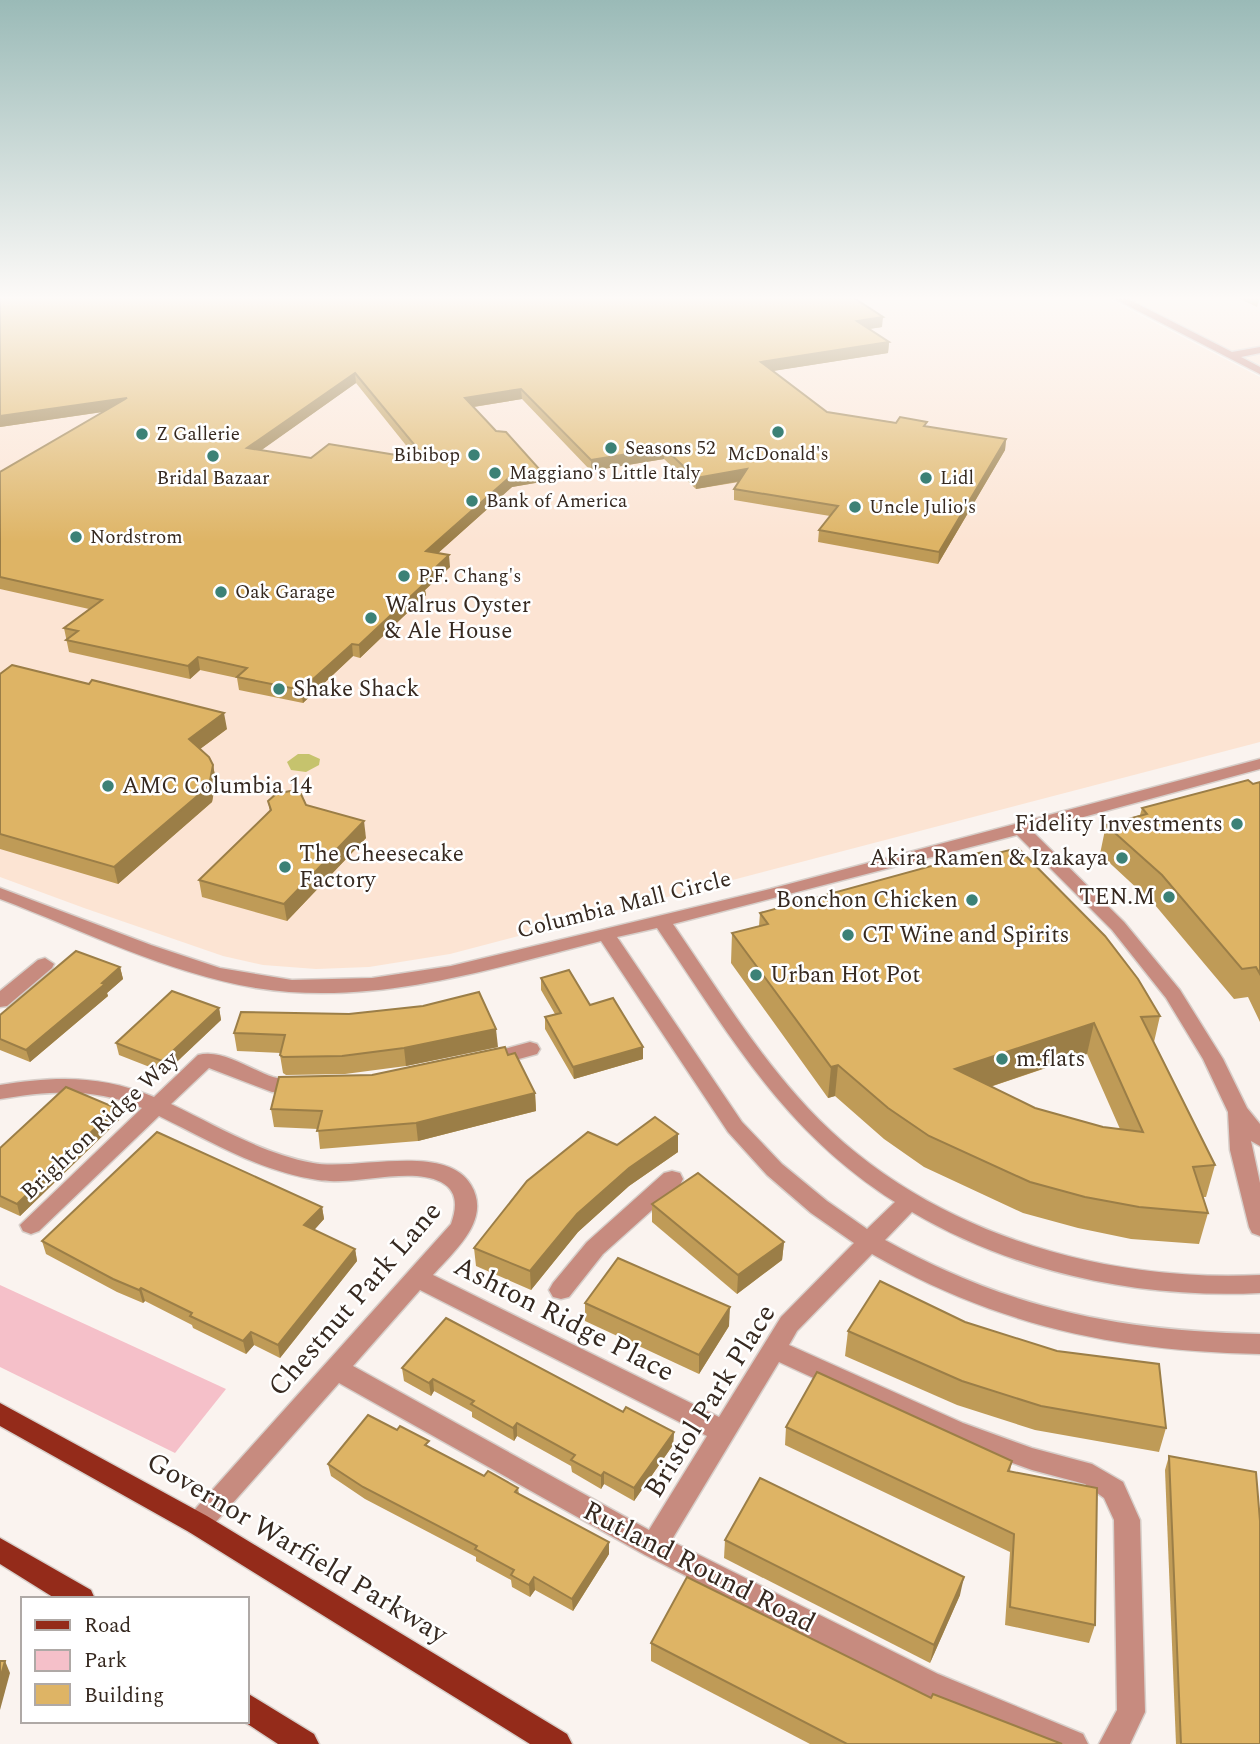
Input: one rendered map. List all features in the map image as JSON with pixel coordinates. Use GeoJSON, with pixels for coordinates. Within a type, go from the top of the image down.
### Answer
{"type":"FeatureCollection","features":[{"type":"Feature","properties":{"kind":"main road","name":"Governor Warfield Parkway"},"geometry":{"type":"LineString","coordinates":[[0,1414],[198,1524],[557,1744]]}},
{"type":"Feature","properties":{"kind":"main road"},"geometry":{"type":"LineString","coordinates":[[0,1550],[78,1597]]}},
{"type":"Feature","properties":{"kind":"main road"},"geometry":{"type":"LineString","coordinates":[[248,1708],[304,1744]]}},
{"type":"Feature","properties":{"kind":"street","name":"Columbia Mall Circle"},"geometry":{"type":"LineString","coordinates":[[0,893],[202,970],[251,982],[350,988],[464,970],[662,921],[1260,764]]}},
{"type":"Feature","properties":{"kind":"street"},"geometry":{"type":"LineString","coordinates":[[1019,827],[1118,926],[1173,995],[1213,1059],[1238,1112],[1260,1138]]}},
{"type":"Feature","properties":{"kind":"street"},"geometry":{"type":"LineString","coordinates":[[662,921],[790,1102],[826,1140],[909,1201],[957,1227],[1009,1248],[1072,1267],[1194,1286],[1260,1284]]}},
{"type":"Feature","properties":{"kind":"street"},"geometry":{"type":"LineString","coordinates":[[606,934],[734,1125],[771,1166],[808,1199],[869,1242],[933,1277],[1067,1324],[1139,1337],[1260,1344]]}},
{"type":"Feature","properties":{"kind":"street"},"geometry":{"type":"LineString","coordinates":[[0,1001],[45,964]]}},
{"type":"Feature","properties":{"kind":"street"},"geometry":{"type":"LineString","coordinates":[[468,1065],[530,1049]]}},
{"type":"Feature","properties":{"kind":"street","name":"Brighton Ridge Way"},"geometry":{"type":"LineString","coordinates":[[30,1225],[205,1060],[240,1070],[272,1085],[318,1086]]}},
{"type":"Feature","properties":{"kind":"street","name":"Chestnut Park Lane"},"geometry":{"type":"LineString","coordinates":[[0,1092],[65,1084],[93,1085],[123,1092],[157,1106],[258,1157],[288,1166],[350,1175],[435,1171],[449,1177],[466,1194],[469,1209],[461,1228],[198,1524]]}},
{"type":"Feature","properties":{"kind":"street"},"geometry":{"type":"LineString","coordinates":[[1238,1112],[1241,1150],[1260,1227]]}},
{"type":"Feature","properties":{"kind":"street"},"geometry":{"type":"LineString","coordinates":[[561,1290],[595,1248],[672,1179]]}},
{"type":"Feature","properties":{"kind":"street","name":"Bristol Park Place"},"geometry":{"type":"LineString","coordinates":[[653,1546],[789,1324],[909,1201]]}},
{"type":"Feature","properties":{"kind":"street","name":"Ashton Ridge Place"},"geometry":{"type":"LineString","coordinates":[[417,1278],[722,1431]]}},
{"type":"Feature","properties":{"kind":"street"},"geometry":{"type":"LineString","coordinates":[[774,1349],[954,1431],[1032,1459],[1092,1475],[1114,1490],[1127,1520],[1131,1712],[1114,1744]]}},
{"type":"Feature","properties":{"kind":"street","name":"Rutland Round Road"},"geometry":{"type":"LineString","coordinates":[[336,1369],[653,1546],[928,1684],[1073,1744]]}},
{"type":"Feature","properties":{"kind":"shaded area"},"geometry":{"type":"Polygon","coordinates":[[[0,379],[1260,379],[1260,742],[450,954],[369,967],[316,969],[263,965],[223,956],[0,877],[0,379]]]}},
{"type":"Feature","properties":{"kind":"shaded area"},"geometry":{"type":"Polygon","coordinates":[[[298,754],[309,754],[320,759],[319,765],[306,772],[291,770],[287,762],[298,754]]]}},
{"type":"Feature","properties":{"kind":"green space"},"geometry":{"type":"Polygon","coordinates":[[[0,1285],[226,1389],[175,1453],[0,1367],[0,1285]]]}},
{"type":"Feature","properties":{"kind":"building"},"geometry":{"type":"Polygon","coordinates":[[[0,379],[346,379],[247,448],[311,458],[329,444],[427,460],[360,379],[784,379],[827,412],[896,423],[900,417],[927,422],[924,426],[1006,439],[939,552],[819,530],[838,506],[734,489],[747,469],[696,478],[664,448],[591,460],[521,389],[465,398],[496,431],[506,432],[541,471],[511,476],[426,551],[449,555],[420,582],[425,583],[359,645],[352,644],[301,690],[237,677],[247,668],[198,657],[188,666],[66,640],[78,631],[64,628],[102,600],[0,577],[0,472],[127,398],[0,416],[0,379]]]}},
{"type":"Feature","properties":{"kind":"building","name":"AMC Columbia 14"},"geometry":{"type":"Polygon","coordinates":[[[12,665],[89,684],[92,680],[224,713],[189,739],[209,757],[213,765],[209,786],[114,867],[0,834],[0,674],[12,665]]]}},
{"type":"Feature","properties":{"kind":"building"},"geometry":{"type":"Polygon","coordinates":[[[1248,780],[1253,784],[1260,782],[1260,974],[1256,967],[1242,969],[1162,875],[1106,825],[1147,814],[1142,808],[1248,780]]]}},
{"type":"Feature","properties":{"kind":"building","name":"The Cheesecake Factory"},"geometry":{"type":"Polygon","coordinates":[[[290,791],[301,794],[306,805],[364,821],[284,904],[199,880],[271,810],[268,801],[276,794],[290,791]]]}},
{"type":"Feature","properties":{"kind":"building"},"geometry":{"type":"Polygon","coordinates":[[[1018,848],[1105,936],[1138,979],[1160,1016],[1141,1017],[1215,1165],[1193,1167],[1208,1213],[1139,1207],[1085,1197],[1030,1182],[929,1136],[888,1108],[838,1065],[831,1067],[732,933],[768,924],[760,913],[982,852],[986,856],[1018,848]],[[1094,1023],[955,1069],[1035,1108],[1103,1127],[1143,1132],[1094,1023]]]}},
{"type":"Feature","properties":{"kind":"building"},"geometry":{"type":"Polygon","coordinates":[[[76,951],[120,967],[102,983],[105,984],[26,1050],[0,1039],[0,1015],[76,951]]]}},
{"type":"Feature","properties":{"kind":"building"},"geometry":{"type":"Polygon","coordinates":[[[569,970],[590,1005],[613,998],[643,1047],[573,1067],[545,1017],[561,1013],[541,978],[569,970]]]}},
{"type":"Feature","properties":{"kind":"building"},"geometry":{"type":"Polygon","coordinates":[[[172,991],[219,1008],[162,1061],[116,1043],[172,991]]]}},
{"type":"Feature","properties":{"kind":"building"},"geometry":{"type":"Polygon","coordinates":[[[479,992],[496,1029],[404,1048],[342,1056],[283,1057],[280,1055],[285,1035],[234,1033],[241,1012],[349,1014],[423,1006],[479,992]]]}},
{"type":"Feature","properties":{"kind":"building"},"geometry":{"type":"Polygon","coordinates":[[[505,1047],[508,1055],[515,1053],[535,1093],[416,1123],[317,1131],[322,1111],[271,1109],[279,1077],[372,1075],[505,1047]]]}},
{"type":"Feature","properties":{"kind":"building"},"geometry":{"type":"Polygon","coordinates":[[[66,1087],[116,1108],[17,1204],[0,1196],[0,1148],[66,1087]]]}},
{"type":"Feature","properties":{"kind":"building"},"geometry":{"type":"Polygon","coordinates":[[[655,1117],[678,1134],[629,1168],[577,1214],[530,1271],[474,1248],[527,1181],[588,1132],[617,1145],[655,1117]]]}},
{"type":"Feature","properties":{"kind":"building"},"geometry":{"type":"Polygon","coordinates":[[[157,1132],[322,1207],[304,1225],[355,1249],[278,1345],[251,1332],[243,1341],[190,1316],[192,1313],[141,1288],[139,1290],[113,1279],[42,1241],[157,1132]]]}},
{"type":"Feature","properties":{"kind":"building"},"geometry":{"type":"Polygon","coordinates":[[[698,1173],[784,1242],[738,1275],[652,1204],[698,1173]]]}},
{"type":"Feature","properties":{"kind":"building"},"geometry":{"type":"Polygon","coordinates":[[[618,1258],[730,1307],[699,1355],[585,1303],[618,1258]]]}},
{"type":"Feature","properties":{"kind":"building"},"geometry":{"type":"Polygon","coordinates":[[[880,1281],[965,1322],[1057,1351],[1159,1364],[1166,1428],[1041,1406],[962,1381],[848,1331],[880,1281]]]}},
{"type":"Feature","properties":{"kind":"building"},"geometry":{"type":"Polygon","coordinates":[[[446,1318],[623,1412],[626,1407],[674,1432],[634,1488],[604,1472],[601,1476],[571,1460],[575,1455],[517,1423],[513,1428],[471,1404],[474,1401],[433,1379],[429,1383],[402,1368],[446,1318]]]}},
{"type":"Feature","properties":{"kind":"building"},"geometry":{"type":"Polygon","coordinates":[[[817,1372],[1012,1461],[1008,1471],[1097,1488],[1095,1625],[1010,1607],[1014,1534],[786,1427],[817,1372]]]}},
{"type":"Feature","properties":{"kind":"building"},"geometry":{"type":"Polygon","coordinates":[[[368,1415],[397,1430],[400,1426],[429,1441],[425,1445],[484,1476],[488,1471],[518,1488],[515,1492],[609,1542],[572,1599],[534,1577],[529,1585],[511,1575],[514,1570],[475,1549],[477,1546],[363,1487],[328,1464],[368,1415]]]}},
{"type":"Feature","properties":{"kind":"building"},"geometry":{"type":"Polygon","coordinates":[[[1169,1456],[1256,1472],[1260,1521],[1260,1744],[1181,1744],[1169,1456]]]}},
{"type":"Feature","properties":{"kind":"building"},"geometry":{"type":"Polygon","coordinates":[[[760,1478],[964,1577],[934,1645],[725,1540],[760,1478]]]}},
{"type":"Feature","properties":{"kind":"building"},"geometry":{"type":"Polygon","coordinates":[[[687,1577],[931,1698],[933,1694],[1062,1744],[847,1744],[651,1643],[687,1577]]]}},
{"type":"Feature","properties":{"kind":"building"},"geometry":{"type":"Polygon","coordinates":[[[0,1661],[5,1661],[0,1679],[0,1661]]]}},
{"type":"Feature","properties":{"kind":"place","name":"McDonald's"},"geometry":{"type":"Point","coordinates":[778,432]}},
{"type":"Feature","properties":{"kind":"place","name":"Z Gallerie"},"geometry":{"type":"Point","coordinates":[142,434]}},
{"type":"Feature","properties":{"kind":"place","name":"Seasons 52"},"geometry":{"type":"Point","coordinates":[611,448]}},
{"type":"Feature","properties":{"kind":"place","name":"Bibibop"},"geometry":{"type":"Point","coordinates":[474,455]}},
{"type":"Feature","properties":{"kind":"place","name":"Bridal Bazaar"},"geometry":{"type":"Point","coordinates":[213,456]}},
{"type":"Feature","properties":{"kind":"place","name":"Maggiano's Little Italy"},"geometry":{"type":"Point","coordinates":[495,473]}},
{"type":"Feature","properties":{"kind":"place","name":"Lidl"},"geometry":{"type":"Point","coordinates":[926,478]}},
{"type":"Feature","properties":{"kind":"place","name":"Bank of America"},"geometry":{"type":"Point","coordinates":[472,501]}},
{"type":"Feature","properties":{"kind":"place","name":"Uncle Julio's"},"geometry":{"type":"Point","coordinates":[855,507]}},
{"type":"Feature","properties":{"kind":"place","name":"Nordstrom"},"geometry":{"type":"Point","coordinates":[76,537]}},
{"type":"Feature","properties":{"kind":"place","name":"P.F. Chang's"},"geometry":{"type":"Point","coordinates":[404,576]}},
{"type":"Feature","properties":{"kind":"place","name":"Oak Garage"},"geometry":{"type":"Point","coordinates":[221,592]}},
{"type":"Feature","properties":{"kind":"place","name":"Walrus Oyster & Ale House"},"geometry":{"type":"Point","coordinates":[371,618]}},
{"type":"Feature","properties":{"kind":"place","name":"Shake Shack"},"geometry":{"type":"Point","coordinates":[279,689]}},
{"type":"Feature","properties":{"kind":"place","name":"AMC Columbia 14"},"geometry":{"type":"Point","coordinates":[108,786]}},
{"type":"Feature","properties":{"kind":"place","name":"Fidelity Investments"},"geometry":{"type":"Point","coordinates":[1237,824]}},
{"type":"Feature","properties":{"kind":"place","name":"Akira Ramen & Izakaya"},"geometry":{"type":"Point","coordinates":[1122,858]}},
{"type":"Feature","properties":{"kind":"place","name":"The Cheesecake Factory"},"geometry":{"type":"Point","coordinates":[285,867]}},
{"type":"Feature","properties":{"kind":"place","name":"TEN.M"},"geometry":{"type":"Point","coordinates":[1169,897]}},
{"type":"Feature","properties":{"kind":"place","name":"Bonchon Chicken"},"geometry":{"type":"Point","coordinates":[972,900]}},
{"type":"Feature","properties":{"kind":"place","name":"CT Wine and Spirits"},"geometry":{"type":"Point","coordinates":[848,935]}},
{"type":"Feature","properties":{"kind":"place","name":"Urban Hot Pot"},"geometry":{"type":"Point","coordinates":[756,975]}},
{"type":"Feature","properties":{"kind":"place","name":"m.flats"},"geometry":{"type":"Point","coordinates":[1002,1059]}}]}
